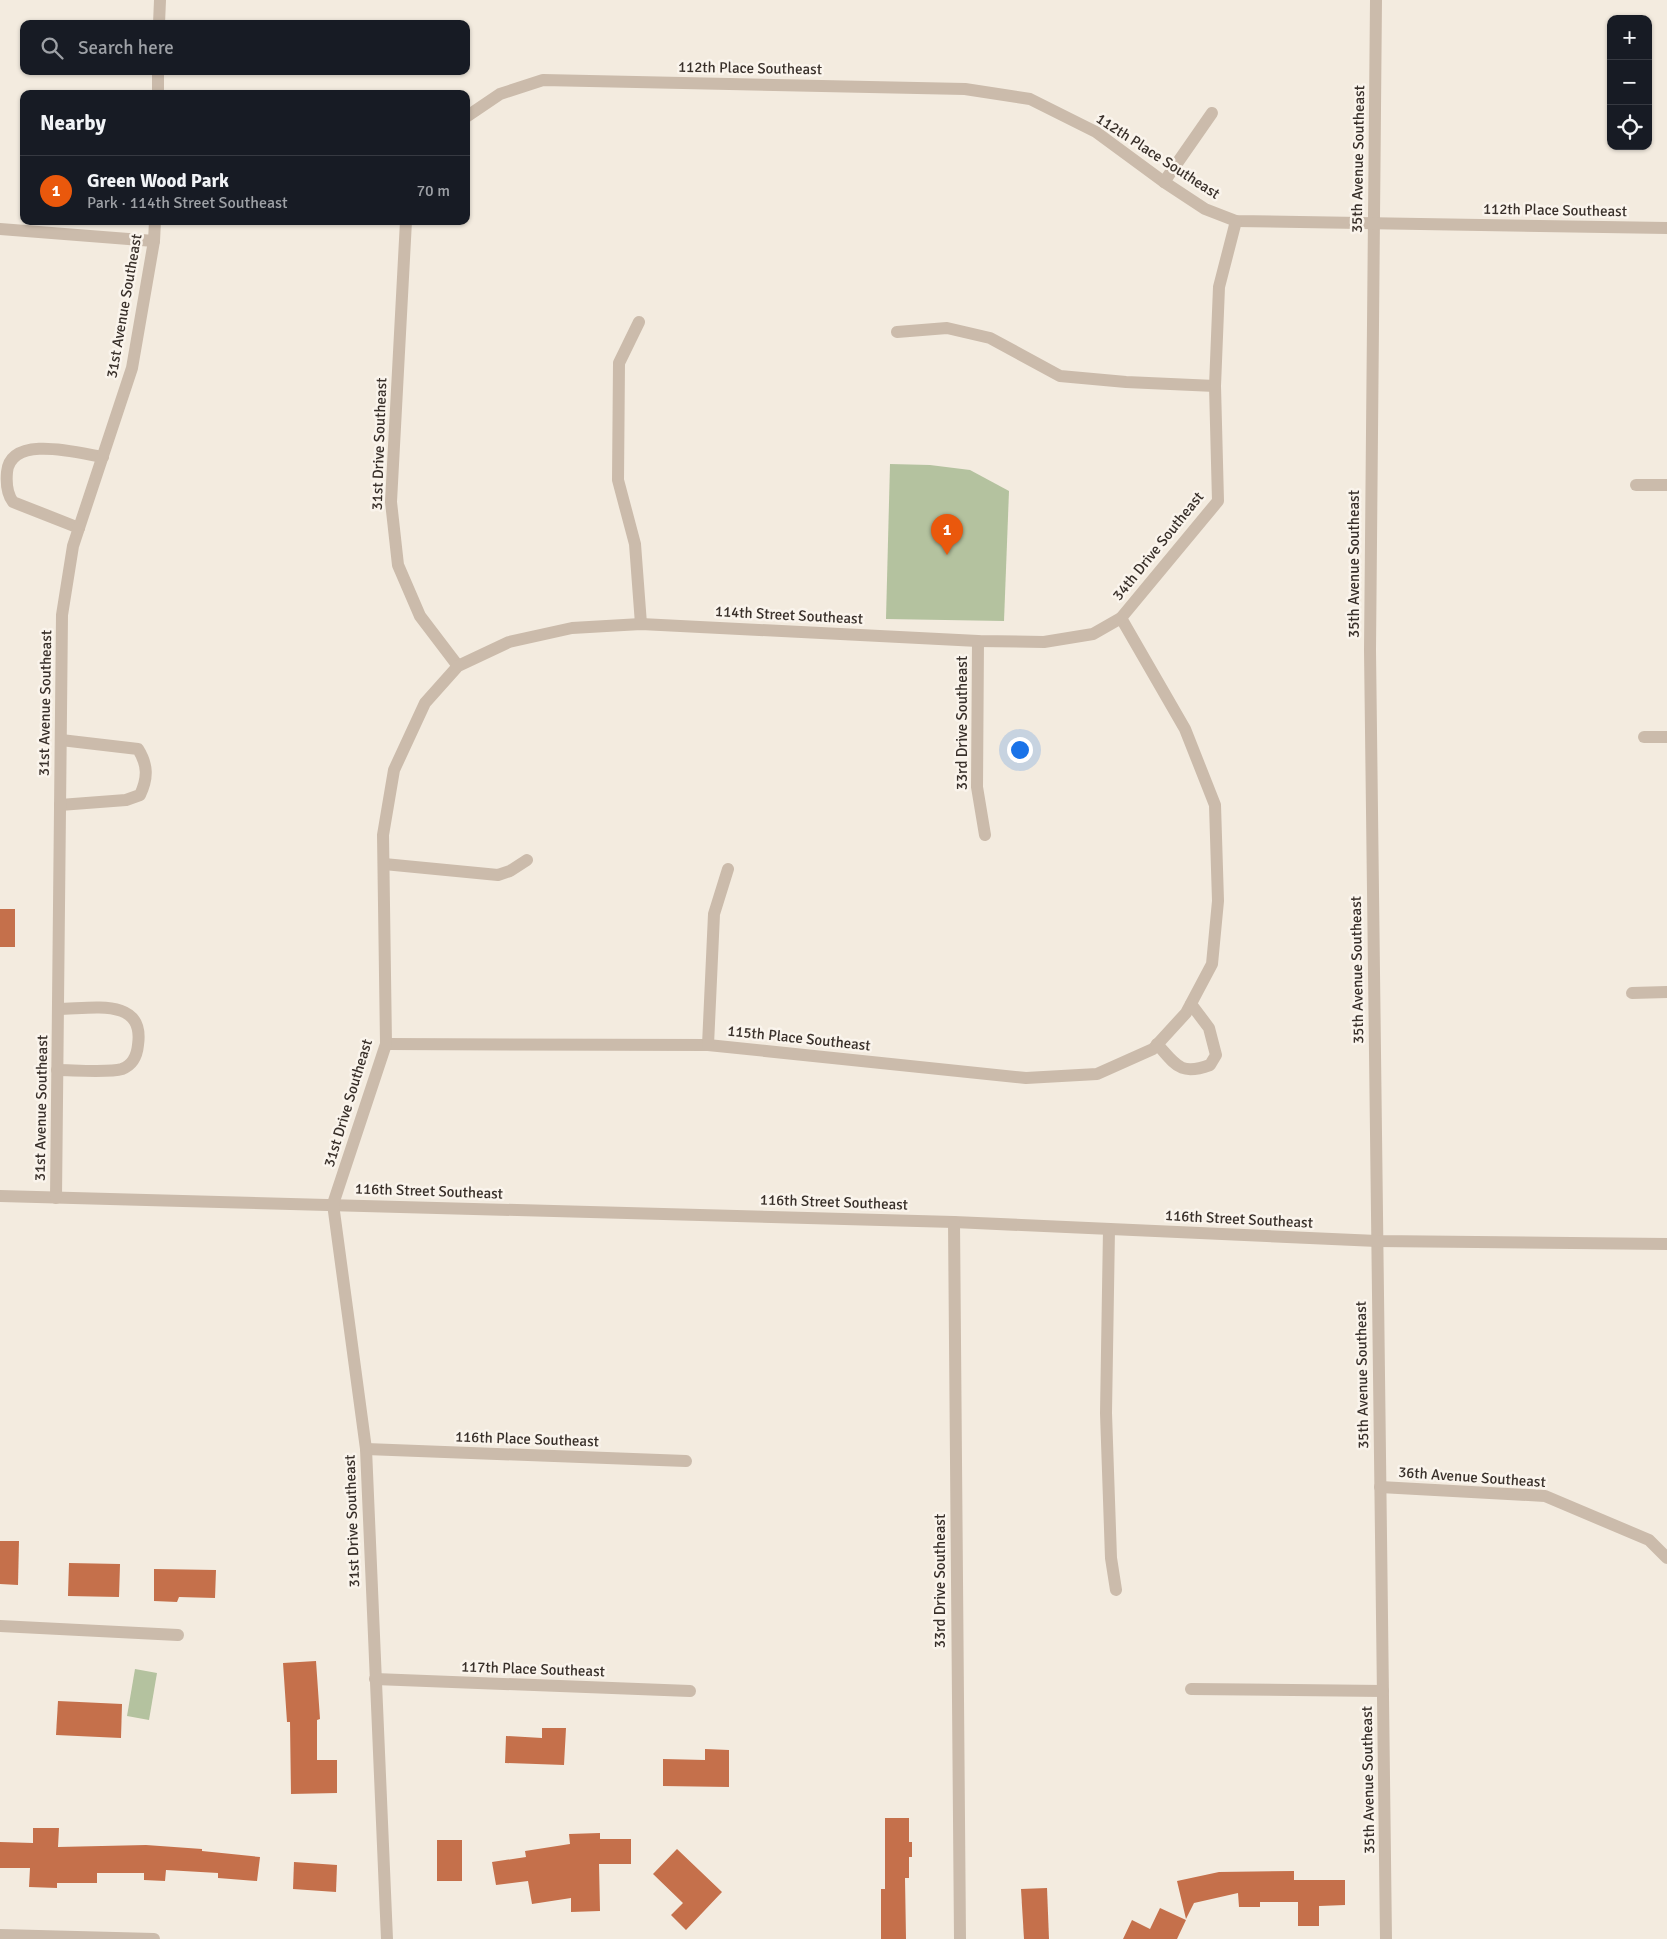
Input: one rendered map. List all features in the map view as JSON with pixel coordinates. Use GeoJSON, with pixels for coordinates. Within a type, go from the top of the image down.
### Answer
{"type":"FeatureCollection","features":[{"type":"Feature","properties":{"kind":"street"},"geometry":{"type":"LineString","coordinates":[[159,20],[160,0]]}},
{"type":"Feature","properties":{"kind":"street","name":"35th Avenue Southeast"},"geometry":{"type":"LineString","coordinates":[[1376,0],[1370,650],[1386,1939]]}},
{"type":"Feature","properties":{"kind":"street"},"geometry":{"type":"LineString","coordinates":[[158,75],[158,90]]}},
{"type":"Feature","properties":{"kind":"street","name":"112th Place Southeast"},"geometry":{"type":"LineString","coordinates":[[470,114],[500,94],[543,80],[965,89],[1030,99],[1096,132],[1164,182],[1205,209],[1236,221],[1667,228]]}},
{"type":"Feature","properties":{"kind":"street"},"geometry":{"type":"LineString","coordinates":[[1164,182],[1212,113]]}},
{"type":"Feature","properties":{"kind":"street","name":"34th Drive Southeast"},"geometry":{"type":"LineString","coordinates":[[1188,1008],[1212,964],[1218,900],[1214,805],[1185,729],[1121,618],[1218,501],[1215,386],[1220,287],[1236,221]]}},
{"type":"Feature","properties":{"kind":"street","name":"31st Avenue Southeast"},"geometry":{"type":"LineString","coordinates":[[56,1198],[62,615],[73,546],[132,368],[154,241],[155,225]]}},
{"type":"Feature","properties":{"kind":"street","name":"31st Drive Southeast"},"geometry":{"type":"LineString","coordinates":[[387,1939],[366,1449],[333,1204],[386,1044],[383,835],[394,770],[425,703],[458,666],[420,616],[398,566],[391,502],[406,225]]}},
{"type":"Feature","properties":{"kind":"street"},"geometry":{"type":"LineString","coordinates":[[0,229],[154,241]]}},
{"type":"Feature","properties":{"kind":"street"},"geometry":{"type":"LineString","coordinates":[[639,322],[619,364],[618,480],[635,544],[641,624]]}},
{"type":"Feature","properties":{"kind":"street"},"geometry":{"type":"LineString","coordinates":[[897,332],[947,328],[990,338],[1060,376],[1126,382],[1215,386]]}},
{"type":"Feature","properties":{"kind":"street"},"geometry":{"type":"LineString","coordinates":[[79,528],[13,502],[9,497],[7,485],[9,463],[14,456],[28,450],[57,450],[103,457]]}},
{"type":"Feature","properties":{"kind":"street"},"geometry":{"type":"LineString","coordinates":[[1636,485],[1667,485]]}},
{"type":"Feature","properties":{"kind":"street","name":"114th Street Southeast"},"geometry":{"type":"LineString","coordinates":[[458,666],[518,640],[572,628],[641,624],[978,641],[1044,642],[1093,634],[1121,618]]}},
{"type":"Feature","properties":{"kind":"street","name":"33rd Drive Southeast"},"geometry":{"type":"LineString","coordinates":[[978,641],[977,787],[985,835]]}},
{"type":"Feature","properties":{"kind":"street"},"geometry":{"type":"LineString","coordinates":[[1644,737],[1667,737]]}},
{"type":"Feature","properties":{"kind":"street"},"geometry":{"type":"LineString","coordinates":[[60,805],[126,800],[140,795],[146,784],[147,769],[138,749],[61,740]]}},
{"type":"Feature","properties":{"kind":"street"},"geometry":{"type":"LineString","coordinates":[[384,864],[498,875],[510,871],[527,860]]}},
{"type":"Feature","properties":{"kind":"street"},"geometry":{"type":"LineString","coordinates":[[708,1045],[714,914],[728,869]]}},
{"type":"Feature","properties":{"kind":"street"},"geometry":{"type":"LineString","coordinates":[[1632,993],[1667,992]]}},
{"type":"Feature","properties":{"kind":"street"},"geometry":{"type":"LineString","coordinates":[[1157,1044],[1180,1068],[1195,1071],[1210,1065],[1216,1054],[1209,1028],[1188,1008]]}},
{"type":"Feature","properties":{"kind":"street","name":"115th Place Southeast"},"geometry":{"type":"LineString","coordinates":[[386,1044],[708,1045],[1026,1078],[1097,1074],[1153,1049],[1188,1008]]}},
{"type":"Feature","properties":{"kind":"street"},"geometry":{"type":"LineString","coordinates":[[57,1070],[125,1068],[134,1060],[139,1038],[136,1020],[127,1012],[113,1009],[58,1009]]}},
{"type":"Feature","properties":{"kind":"street","name":"116th Street Southeast"},"geometry":{"type":"LineString","coordinates":[[0,1196],[954,1222],[1377,1241],[1667,1244]]}},
{"type":"Feature","properties":{"kind":"street","name":"33rd Drive Southeast"},"geometry":{"type":"LineString","coordinates":[[954,1222],[960,1939]]}},
{"type":"Feature","properties":{"kind":"street"},"geometry":{"type":"LineString","coordinates":[[1109,1229],[1105,1385],[1110,1558],[1116,1590]]}},
{"type":"Feature","properties":{"kind":"street","name":"116th Place Southeast"},"geometry":{"type":"LineString","coordinates":[[366,1449],[686,1461]]}},
{"type":"Feature","properties":{"kind":"street","name":"36th Avenue Southeast"},"geometry":{"type":"LineString","coordinates":[[1380,1487],[1544,1496],[1649,1540],[1667,1558]]}},
{"type":"Feature","properties":{"kind":"street"},"geometry":{"type":"LineString","coordinates":[[0,1626],[178,1635]]}},
{"type":"Feature","properties":{"kind":"street","name":"117th Place Southeast"},"geometry":{"type":"LineString","coordinates":[[375,1679],[690,1691]]}},
{"type":"Feature","properties":{"kind":"street"},"geometry":{"type":"LineString","coordinates":[[1192,1688],[1383,1691]]}},
{"type":"Feature","properties":{"kind":"street"},"geometry":{"type":"LineString","coordinates":[[0,1935],[154,1939]]}},
{"type":"Feature","properties":{"kind":"green space"},"geometry":{"type":"Polygon","coordinates":[[[890,464],[930,465],[970,470],[1009,491],[1004,621],[886,619],[890,464]]]}},
{"type":"Feature","properties":{"kind":"green space"},"geometry":{"type":"Polygon","coordinates":[[[135,1669],[157,1673],[149,1720],[127,1716],[135,1669]]]}},
{"type":"Feature","properties":{"kind":"building"},"geometry":{"type":"Polygon","coordinates":[[[0,909],[15,909],[15,947],[0,947],[0,909]]]}},
{"type":"Feature","properties":{"kind":"building"},"geometry":{"type":"Polygon","coordinates":[[[0,1541],[19,1541],[18,1585],[0,1584],[0,1541]]]}},
{"type":"Feature","properties":{"kind":"building"},"geometry":{"type":"Polygon","coordinates":[[[69,1563],[120,1564],[119,1597],[68,1596],[69,1563]]]}},
{"type":"Feature","properties":{"kind":"building"},"geometry":{"type":"Polygon","coordinates":[[[154,1569],[216,1570],[215,1598],[179,1597],[177,1602],[154,1601],[154,1569]]]}},
{"type":"Feature","properties":{"kind":"building"},"geometry":{"type":"Polygon","coordinates":[[[316,1661],[320,1719],[317,1720],[317,1760],[337,1760],[337,1793],[291,1794],[290,1722],[287,1722],[283,1663],[316,1661]]]}},
{"type":"Feature","properties":{"kind":"building"},"geometry":{"type":"Polygon","coordinates":[[[58,1701],[122,1704],[121,1738],[56,1735],[58,1701]]]}},
{"type":"Feature","properties":{"kind":"building"},"geometry":{"type":"Polygon","coordinates":[[[542,1728],[566,1728],[564,1765],[505,1763],[506,1736],[542,1738],[542,1728]]]}},
{"type":"Feature","properties":{"kind":"building"},"geometry":{"type":"Polygon","coordinates":[[[705,1749],[729,1750],[729,1787],[663,1786],[663,1759],[705,1760],[705,1749]]]}},
{"type":"Feature","properties":{"kind":"building"},"geometry":{"type":"Polygon","coordinates":[[[885,1818],[909,1818],[909,1842],[912,1842],[912,1857],[909,1857],[909,1878],[905,1878],[906,1939],[881,1939],[881,1889],[885,1889],[885,1818]]]}},
{"type":"Feature","properties":{"kind":"building"},"geometry":{"type":"Polygon","coordinates":[[[33,1828],[59,1828],[58,1847],[146,1845],[202,1849],[202,1851],[260,1857],[257,1881],[218,1878],[218,1873],[166,1870],[165,1881],[144,1880],[144,1873],[97,1873],[97,1883],[57,1883],[57,1888],[29,1887],[30,1868],[0,1868],[0,1842],[33,1843],[33,1828]]]}},
{"type":"Feature","properties":{"kind":"building"},"geometry":{"type":"Polygon","coordinates":[[[600,1833],[600,1839],[631,1839],[631,1864],[599,1864],[600,1911],[571,1912],[571,1898],[532,1904],[528,1881],[496,1885],[492,1862],[526,1857],[525,1851],[570,1844],[569,1834],[600,1833]]]}},
{"type":"Feature","properties":{"kind":"building"},"geometry":{"type":"Polygon","coordinates":[[[437,1840],[462,1840],[462,1881],[437,1881],[437,1840]]]}},
{"type":"Feature","properties":{"kind":"building"},"geometry":{"type":"Polygon","coordinates":[[[677,1849],[722,1892],[686,1930],[671,1915],[683,1903],[653,1874],[677,1849]]]}},
{"type":"Feature","properties":{"kind":"building"},"geometry":{"type":"Polygon","coordinates":[[[294,1862],[337,1865],[336,1892],[293,1889],[294,1862]]]}},
{"type":"Feature","properties":{"kind":"building"},"geometry":{"type":"Polygon","coordinates":[[[1294,1871],[1294,1880],[1345,1880],[1345,1905],[1319,1906],[1319,1926],[1298,1926],[1298,1902],[1260,1902],[1260,1907],[1239,1907],[1238,1893],[1194,1903],[1186,1919],[1177,1881],[1219,1872],[1294,1871]]]}},
{"type":"Feature","properties":{"kind":"building"},"geometry":{"type":"Polygon","coordinates":[[[1047,1888],[1049,1939],[1024,1939],[1021,1889],[1047,1888]]]}},
{"type":"Feature","properties":{"kind":"building"},"geometry":{"type":"Polygon","coordinates":[[[1160,1908],[1186,1920],[1177,1939],[1123,1939],[1132,1920],[1150,1929],[1160,1908]]]}},
{"type":"Feature","properties":{"kind":"place","name":"Green Wood Park"},"geometry":{"type":"Point","coordinates":[947,555]}}]}
